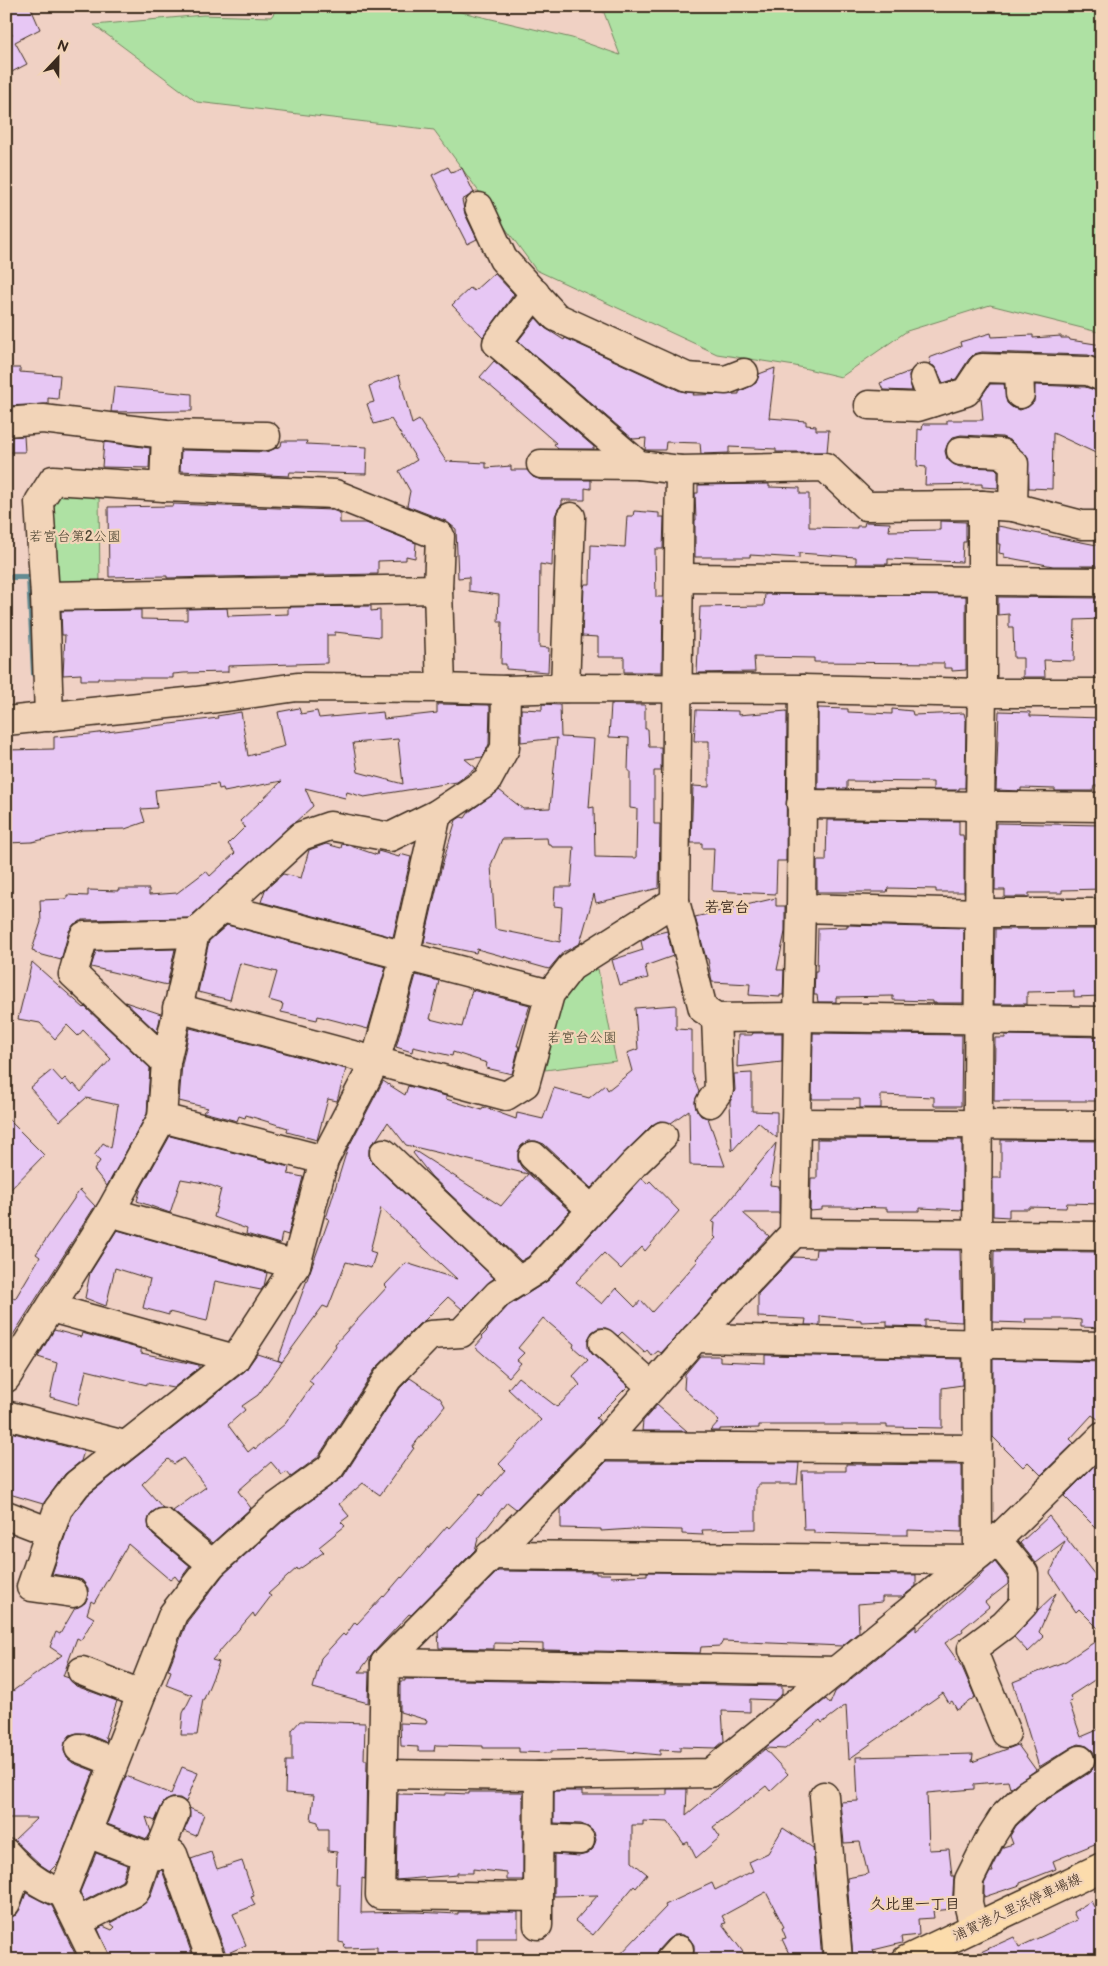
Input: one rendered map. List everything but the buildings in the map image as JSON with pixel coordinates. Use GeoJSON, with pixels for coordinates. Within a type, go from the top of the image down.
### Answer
{"type":"FeatureCollection","features":[{"type":"Feature","properties":{"kind":"main road","name":"浦賀港久里浜停車場線"},"geometry":{"type":"LineString","coordinates":[[906,1960],[1102,1867]]}},
{"type":"Feature","properties":{"kind":"street"},"geometry":{"type":"LineString","coordinates":[[479,207],[504,258],[556,317],[687,377],[726,380],[744,373]]}},
{"type":"Feature","properties":{"kind":"street"},"geometry":{"type":"LineString","coordinates":[[535,293],[497,343],[639,465]]}},
{"type":"Feature","properties":{"kind":"street"},"geometry":{"type":"LineString","coordinates":[[869,405],[918,406],[928,390],[966,392],[982,368],[1020,382],[1088,371],[1102,377]]}},
{"type":"Feature","properties":{"kind":"street"},"geometry":{"type":"LineString","coordinates":[[6,422],[43,419],[166,434],[266,436]]}},
{"type":"Feature","properties":{"kind":"street"},"geometry":{"type":"LineString","coordinates":[[164,488],[166,434]]}},
{"type":"Feature","properties":{"kind":"street"},"geometry":{"type":"LineString","coordinates":[[961,451],[1001,453],[1014,464],[1014,506]]}},
{"type":"Feature","properties":{"kind":"street"},"geometry":{"type":"LineString","coordinates":[[541,464],[639,465],[680,470],[825,467],[866,506],[1014,506],[1082,525],[1102,525]]}},
{"type":"Feature","properties":{"kind":"street"},"geometry":{"type":"LineString","coordinates":[[680,470],[679,689],[675,901],[702,1009],[716,1018],[1102,1020]]}},
{"type":"Feature","properties":{"kind":"street"},"geometry":{"type":"LineString","coordinates":[[49,717],[45,596],[39,502],[52,480],[164,488],[335,494],[440,536],[438,589],[441,688]]}},
{"type":"Feature","properties":{"kind":"street"},"geometry":{"type":"LineString","coordinates":[[982,505],[977,1233],[977,1449],[982,1552]]}},
{"type":"Feature","properties":{"kind":"street"},"geometry":{"type":"LineString","coordinates":[[565,688],[571,517]]}},
{"type":"Feature","properties":{"kind":"street"},"geometry":{"type":"LineString","coordinates":[[680,578],[1102,582]]}},
{"type":"Feature","properties":{"kind":"street"},"geometry":{"type":"LineString","coordinates":[[45,596],[438,589]]}},
{"type":"Feature","properties":{"kind":"street"},"geometry":{"type":"LineString","coordinates":[[6,721],[196,701],[297,687],[506,690],[565,688],[803,689],[982,693],[1102,693]]}},
{"type":"Feature","properties":{"kind":"street"},"geometry":{"type":"LineString","coordinates":[[538,1897],[380,1895],[385,1663],[600,1446],[695,1338],[794,1232],[801,908],[803,689]]}},
{"type":"Feature","properties":{"kind":"street"},"geometry":{"type":"LineString","coordinates":[[6,1378],[110,1212],[162,1118],[166,1062],[195,933],[301,836],[330,826],[390,837],[437,814],[487,781],[505,748],[506,690]]}},
{"type":"Feature","properties":{"kind":"street"},"geometry":{"type":"LineString","coordinates":[[801,804],[1102,808]]}},
{"type":"Feature","properties":{"kind":"street"},"geometry":{"type":"LineString","coordinates":[[73,1593],[31,1587],[58,1509],[77,1484],[235,1359],[296,1265],[324,1160],[375,1062],[405,956],[437,814]]}},
{"type":"Feature","properties":{"kind":"street"},"geometry":{"type":"LineString","coordinates":[[178,1008],[506,1096],[525,1084],[550,994],[571,967],[675,901]]}},
{"type":"Feature","properties":{"kind":"street"},"geometry":{"type":"LineString","coordinates":[[222,908],[550,994]]}},
{"type":"Feature","properties":{"kind":"street"},"geometry":{"type":"LineString","coordinates":[[801,908],[980,913],[1102,913]]}},
{"type":"Feature","properties":{"kind":"street"},"geometry":{"type":"LineString","coordinates":[[166,1062],[73,974],[84,936],[195,933]]}},
{"type":"Feature","properties":{"kind":"street"},"geometry":{"type":"LineString","coordinates":[[710,1103],[718,1090],[716,1018]]}},
{"type":"Feature","properties":{"kind":"street"},"geometry":{"type":"LineString","coordinates":[[162,1118],[324,1160]]}},
{"type":"Feature","properties":{"kind":"street"},"geometry":{"type":"LineString","coordinates":[[796,1123],[1102,1125]]}},
{"type":"Feature","properties":{"kind":"street"},"geometry":{"type":"LineString","coordinates":[[96,1960],[63,1892],[173,1614],[212,1564],[272,1509],[330,1468],[388,1378],[430,1335],[461,1333],[498,1294],[538,1269],[634,1164],[663,1136]]}},
{"type":"Feature","properties":{"kind":"street"},"geometry":{"type":"LineString","coordinates":[[384,1153],[519,1281]]}},
{"type":"Feature","properties":{"kind":"street"},"geometry":{"type":"LineString","coordinates":[[533,1156],[592,1210]]}},
{"type":"Feature","properties":{"kind":"street"},"geometry":{"type":"LineString","coordinates":[[110,1212],[296,1265]]}},
{"type":"Feature","properties":{"kind":"street"},"geometry":{"type":"LineString","coordinates":[[794,1232],[1102,1236]]}},
{"type":"Feature","properties":{"kind":"street"},"geometry":{"type":"LineString","coordinates":[[51,1308],[235,1359]]}},
{"type":"Feature","properties":{"kind":"street"},"geometry":{"type":"LineString","coordinates":[[695,1338],[1102,1346]]}},
{"type":"Feature","properties":{"kind":"street"},"geometry":{"type":"LineString","coordinates":[[603,1343],[652,1387]]}},
{"type":"Feature","properties":{"kind":"street"},"geometry":{"type":"LineString","coordinates":[[6,1415],[124,1445]]}},
{"type":"Feature","properties":{"kind":"street"},"geometry":{"type":"LineString","coordinates":[[383,1774],[539,1776],[710,1773],[838,1671],[982,1552],[1102,1438]]}},
{"type":"Feature","properties":{"kind":"street"},"geometry":{"type":"LineString","coordinates":[[600,1446],[977,1449]]}},
{"type":"Feature","properties":{"kind":"street"},"geometry":{"type":"LineString","coordinates":[[6,1515],[50,1532]]}},
{"type":"Feature","properties":{"kind":"street"},"geometry":{"type":"LineString","coordinates":[[163,1523],[212,1564]]}},
{"type":"Feature","properties":{"kind":"street"},"geometry":{"type":"LineString","coordinates":[[490,1555],[982,1552],[1024,1572],[1024,1604],[1004,1625],[972,1649],[1006,1733]]}},
{"type":"Feature","properties":{"kind":"street"},"geometry":{"type":"LineString","coordinates":[[385,1663],[838,1671]]}},
{"type":"Feature","properties":{"kind":"street"},"geometry":{"type":"LineString","coordinates":[[82,1671],[141,1694]]}},
{"type":"Feature","properties":{"kind":"street"},"geometry":{"type":"LineString","coordinates":[[79,1748],[114,1762]]}},
{"type":"Feature","properties":{"kind":"street"},"geometry":{"type":"LineString","coordinates":[[974,1927],[968,1903],[969,1880],[990,1838],[1004,1816],[1027,1794],[1080,1760]]}},
{"type":"Feature","properties":{"kind":"street"},"geometry":{"type":"LineString","coordinates":[[538,1925],[539,1776]]}},
{"type":"Feature","properties":{"kind":"street"},"geometry":{"type":"LineString","coordinates":[[824,1796],[838,1960]]}},
{"type":"Feature","properties":{"kind":"street"},"geometry":{"type":"LineString","coordinates":[[78,1922],[135,1892],[175,1813]]}},
{"type":"Feature","properties":{"kind":"street"},"geometry":{"type":"LineString","coordinates":[[86,1833],[152,1856],[173,1854],[211,1960]]}},
{"type":"Feature","properties":{"kind":"street"},"geometry":{"type":"LineString","coordinates":[[538,1838],[580,1840]]}},
{"type":"Feature","properties":{"kind":"street"},"geometry":{"type":"LineString","coordinates":[[6,1903],[13,1861],[46,1888],[63,1892]]}},
{"type":"Feature","properties":{"kind":"green space"},"geometry":{"type":"Polygon","coordinates":[[[279,6],[436,6],[572,38],[620,55],[603,10],[598,6],[1102,6],[1102,333],[990,305],[907,331],[841,377],[795,366],[717,354],[536,270],[434,130],[197,102],[94,25],[203,15],[271,17],[279,6]]]}},
{"type":"Feature","properties":{"kind":"green space","name":"若宮台第2公園"},"geometry":{"type":"Polygon","coordinates":[[[60,490],[99,493],[100,586],[54,585],[49,505],[60,490]]]}},
{"type":"Feature","properties":{"kind":"green space","name":"若宮台公園"},"geometry":{"type":"Polygon","coordinates":[[[598,969],[616,1061],[545,1070],[562,999],[578,976],[598,969]]]}},
{"type":"Feature","properties":{"kind":"waterway"},"geometry":{"type":"LineString","coordinates":[[6,577],[29,577],[34,674]]}},
{"type":"Feature","properties":{"kind":"district","name":"若宮台"},"geometry":{"type":"Point","coordinates":[727,907]}},
{"type":"Feature","properties":{"kind":"district","name":"久比里一丁目"},"geometry":{"type":"Point","coordinates":[915,1904]}}]}
